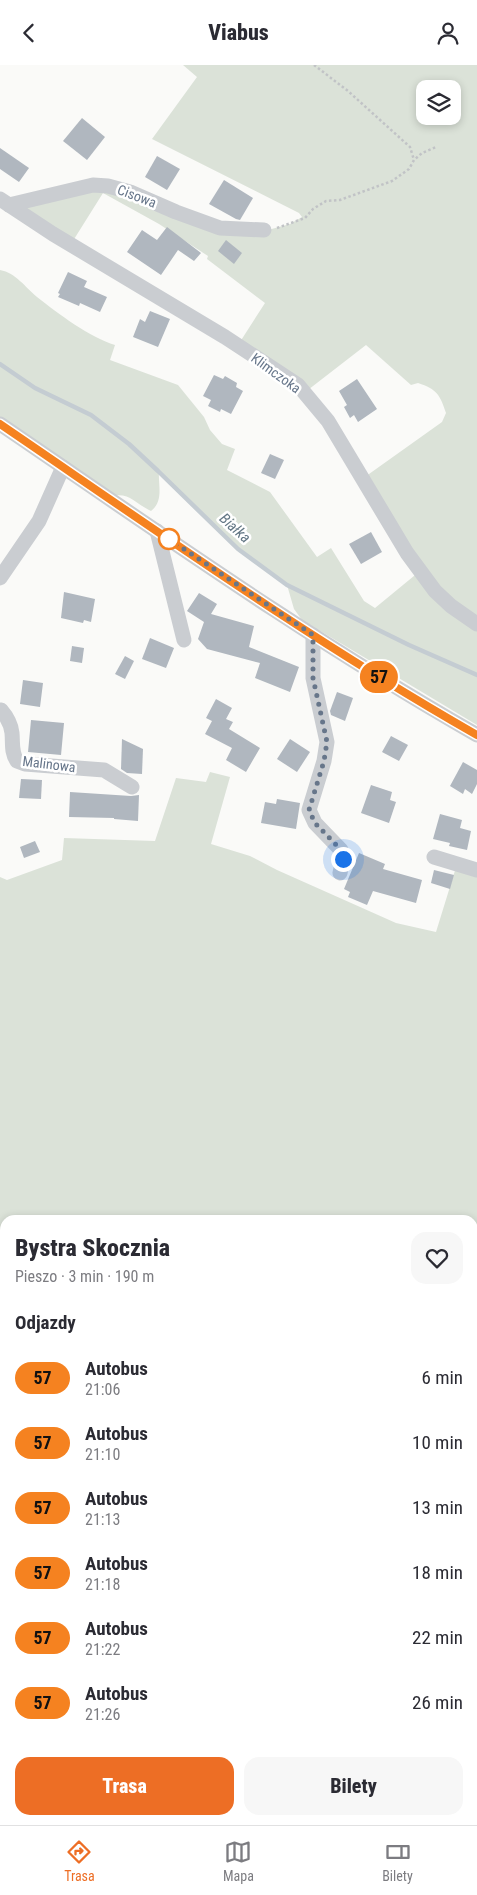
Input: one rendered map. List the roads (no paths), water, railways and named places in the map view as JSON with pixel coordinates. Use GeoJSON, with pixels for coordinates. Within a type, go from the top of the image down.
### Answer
{"type":"FeatureCollection","features":[{"type":"Feature","properties":{"kind":"street","name":"Cisowa"},"geometry":{"type":"LineString","coordinates":[[5,202],[93,185],[108,186],[130,191],[176,212],[220,228],[264,230]]}},
{"type":"Feature","properties":{"kind":"street","name":"Klimczoka"},"geometry":{"type":"LineString","coordinates":[[5,202],[225,337],[298,385],[328,421],[408,553],[435,591],[477,624]]}},
{"type":"Feature","properties":{"kind":"street"},"geometry":{"type":"LineString","coordinates":[[0,424],[156,531],[313,635],[401,692],[477,735]]}},
{"type":"Feature","properties":{"kind":"street"},"geometry":{"type":"LineString","coordinates":[[0,578],[39,521],[63,467]]}},
{"type":"Feature","properties":{"kind":"street"},"geometry":{"type":"LineString","coordinates":[[156,531],[184,640]]}},
{"type":"Feature","properties":{"kind":"street"},"geometry":{"type":"LineString","coordinates":[[313,635],[313,678],[327,742],[324,761],[309,810],[315,823],[341,850],[343,859],[340,873]]}},
{"type":"Feature","properties":{"kind":"street","name":"Malinowa"},"geometry":{"type":"LineString","coordinates":[[0,708],[8,719],[12,731],[12,754],[17,761],[104,770],[132,787]]}},
{"type":"Feature","properties":{"kind":"street"},"geometry":{"type":"LineString","coordinates":[[434,857],[477,869]]}},
{"type":"Feature","properties":{"kind":"waterway","name":"Białka"},"geometry":{"type":"LineString","coordinates":[[0,364],[35,388],[91,415],[129,444],[238,549],[287,585],[409,645],[477,675]]}}]}
